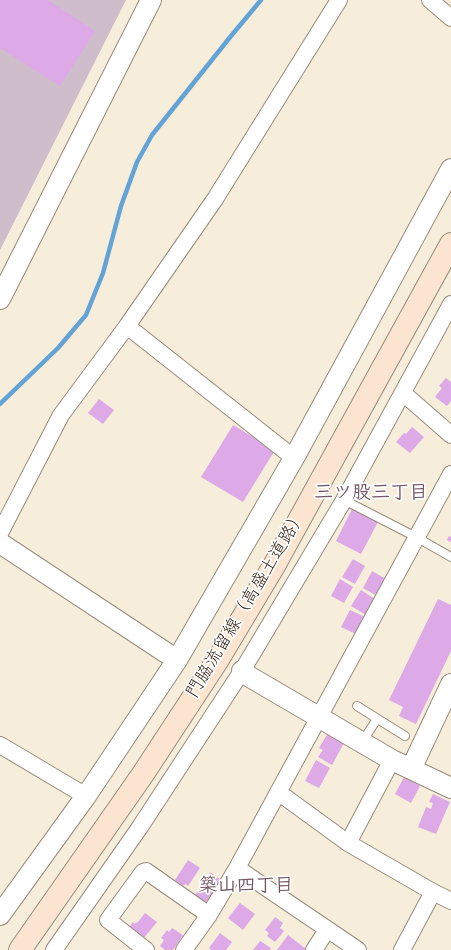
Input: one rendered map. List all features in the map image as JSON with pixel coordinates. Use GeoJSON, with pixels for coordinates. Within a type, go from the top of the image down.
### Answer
{"type":"FeatureCollection","features":[{"type":"Feature","properties":{"kind":"main road","name":"門脇流留線（高盛土道路）"},"geometry":{"type":"LineString","coordinates":[[20,950],[143,774],[217,661],[279,557],[451,244]]}},
{"type":"Feature","properties":{"kind":"street"},"geometry":{"type":"LineString","coordinates":[[0,299],[151,0]]}},
{"type":"Feature","properties":{"kind":"street"},"geometry":{"type":"LineString","coordinates":[[0,533],[60,415],[128,326],[214,199],[339,0]]}},
{"type":"Feature","properties":{"kind":"street"},"geometry":{"type":"LineString","coordinates":[[430,0],[451,18]]}},
{"type":"Feature","properties":{"kind":"street"},"geometry":{"type":"LineString","coordinates":[[0,915],[86,796],[177,660],[294,458],[451,169]]}},
{"type":"Feature","properties":{"kind":"street"},"geometry":{"type":"LineString","coordinates":[[54,950],[148,815],[242,671],[344,500],[451,304]]}},
{"type":"Feature","properties":{"kind":"street"},"geometry":{"type":"LineString","coordinates":[[128,326],[294,458]]}},
{"type":"Feature","properties":{"kind":"street"},"geometry":{"type":"LineString","coordinates":[[402,393],[451,435]]}},
{"type":"Feature","properties":{"kind":"street"},"geometry":{"type":"LineString","coordinates":[[184,950],[209,915],[237,868],[451,474]]}},
{"type":"Feature","properties":{"kind":"street"},"geometry":{"type":"LineString","coordinates":[[0,543],[177,660]]}},
{"type":"Feature","properties":{"kind":"street"},"geometry":{"type":"LineString","coordinates":[[242,671],[392,760],[451,788]]}},
{"type":"Feature","properties":{"kind":"street"},"geometry":{"type":"LineString","coordinates":[[411,769],[451,684]]}},
{"type":"Feature","properties":{"kind":"street"},"geometry":{"type":"LineString","coordinates":[[0,745],[86,796]]}},
{"type":"Feature","properties":{"kind":"street"},"geometry":{"type":"LineString","coordinates":[[348,843],[392,760]]}},
{"type":"Feature","properties":{"kind":"street"},"geometry":{"type":"LineString","coordinates":[[278,792],[348,843],[433,892],[451,900]]}},
{"type":"Feature","properties":{"kind":"street"},"geometry":{"type":"LineString","coordinates":[[237,868],[358,950]]}},
{"type":"Feature","properties":{"kind":"street"},"geometry":{"type":"LineString","coordinates":[[146,950],[108,920],[143,872],[146,871],[209,915]]}},
{"type":"Feature","properties":{"kind":"street"},"geometry":{"type":"LineString","coordinates":[[402,950],[433,892]]}},
{"type":"Feature","properties":{"kind":"street"},"geometry":{"type":"LineString","coordinates":[[314,950],[327,930]]}},
{"type":"Feature","properties":{"kind":"lane"},"geometry":{"type":"LineString","coordinates":[[344,500],[451,557]]}},
{"type":"Feature","properties":{"kind":"lane"},"geometry":{"type":"LineString","coordinates":[[357,706],[405,736]]}},
{"type":"Feature","properties":{"kind":"lane"},"geometry":{"type":"LineString","coordinates":[[362,742],[377,719]]}},
{"type":"Feature","properties":{"kind":"shaded area"},"geometry":{"type":"Polygon","coordinates":[[[0,0],[126,0],[0,250],[0,0]]]}},
{"type":"Feature","properties":{"kind":"building"},"geometry":{"type":"Polygon","coordinates":[[[0,0],[48,0],[95,31],[60,86],[0,48],[0,0]]]}},
{"type":"Feature","properties":{"kind":"building"},"geometry":{"type":"Polygon","coordinates":[[[446,378],[451,382],[451,401],[447,406],[435,397],[442,388],[439,386],[446,378]]]}},
{"type":"Feature","properties":{"kind":"building"},"geometry":{"type":"Polygon","coordinates":[[[99,399],[114,410],[103,424],[88,413],[99,399]]]}},
{"type":"Feature","properties":{"kind":"building"},"geometry":{"type":"Polygon","coordinates":[[[233,425],[275,450],[243,502],[201,477],[233,425]]]}},
{"type":"Feature","properties":{"kind":"building"},"geometry":{"type":"Polygon","coordinates":[[[412,427],[424,437],[410,453],[396,442],[412,427]]]}},
{"type":"Feature","properties":{"kind":"building"},"geometry":{"type":"Polygon","coordinates":[[[353,507],[379,520],[361,554],[336,541],[353,507]]]}},
{"type":"Feature","properties":{"kind":"building"},"geometry":{"type":"Polygon","coordinates":[[[449,536],[451,537],[451,542],[447,540],[449,536]]]}},
{"type":"Feature","properties":{"kind":"building"},"geometry":{"type":"Polygon","coordinates":[[[353,559],[365,566],[355,584],[342,577],[353,559]]]}},
{"type":"Feature","properties":{"kind":"building"},"geometry":{"type":"Polygon","coordinates":[[[372,571],[386,579],[377,596],[363,588],[372,571]]]}},
{"type":"Feature","properties":{"kind":"building"},"geometry":{"type":"Polygon","coordinates":[[[340,579],[353,587],[344,603],[331,596],[340,579]]]}},
{"type":"Feature","properties":{"kind":"building"},"geometry":{"type":"Polygon","coordinates":[[[361,590],[375,599],[366,615],[351,606],[361,590]]]}},
{"type":"Feature","properties":{"kind":"building"},"geometry":{"type":"Polygon","coordinates":[[[438,599],[451,605],[451,651],[416,724],[399,716],[403,707],[389,700],[438,599]]]}},
{"type":"Feature","properties":{"kind":"building"},"geometry":{"type":"Polygon","coordinates":[[[350,610],[365,617],[356,634],[341,627],[350,610]]]}},
{"type":"Feature","properties":{"kind":"building"},"geometry":{"type":"Polygon","coordinates":[[[328,733],[344,743],[332,765],[318,757],[323,750],[319,748],[328,733]]]}},
{"type":"Feature","properties":{"kind":"building"},"geometry":{"type":"Polygon","coordinates":[[[316,760],[330,768],[319,788],[305,781],[316,760]]]}},
{"type":"Feature","properties":{"kind":"building"},"geometry":{"type":"Polygon","coordinates":[[[404,777],[420,786],[411,803],[395,794],[404,777]]]}},
{"type":"Feature","properties":{"kind":"building"},"geometry":{"type":"Polygon","coordinates":[[[433,794],[450,802],[436,834],[418,827],[426,807],[431,809],[433,803],[429,802],[433,794]]]}},
{"type":"Feature","properties":{"kind":"building"},"geometry":{"type":"Polygon","coordinates":[[[188,860],[200,868],[188,886],[185,884],[183,886],[175,880],[188,860]]]}},
{"type":"Feature","properties":{"kind":"building"},"geometry":{"type":"Polygon","coordinates":[[[210,872],[221,880],[212,897],[211,895],[206,902],[195,895],[210,872]]]}},
{"type":"Feature","properties":{"kind":"building"},"geometry":{"type":"Polygon","coordinates":[[[240,903],[255,914],[243,930],[228,918],[240,903]]]}},
{"type":"Feature","properties":{"kind":"building"},"geometry":{"type":"Polygon","coordinates":[[[145,913],[157,922],[143,939],[130,930],[132,928],[130,926],[133,922],[135,924],[136,922],[137,923],[145,913]]]}},
{"type":"Feature","properties":{"kind":"building"},"geometry":{"type":"Polygon","coordinates":[[[275,917],[283,923],[280,928],[284,931],[275,942],[267,936],[269,933],[265,930],[275,917]]]}},
{"type":"Feature","properties":{"kind":"building"},"geometry":{"type":"Polygon","coordinates":[[[172,928],[183,935],[173,950],[165,950],[160,946],[164,940],[161,938],[167,930],[169,932],[172,928]]]}},
{"type":"Feature","properties":{"kind":"building"},"geometry":{"type":"Polygon","coordinates":[[[220,933],[232,942],[226,950],[211,950],[209,948],[220,933]]]}},
{"type":"Feature","properties":{"kind":"building"},"geometry":{"type":"Polygon","coordinates":[[[288,935],[306,949],[277,950],[288,935]]]}},
{"type":"Feature","properties":{"kind":"building"},"geometry":{"type":"Polygon","coordinates":[[[260,941],[271,948],[270,950],[253,950],[260,941]]]}},
{"type":"Feature","properties":{"kind":"waterway"},"geometry":{"type":"LineString","coordinates":[[0,404],[58,348],[86,315],[103,273],[121,206],[137,162],[152,135],[261,0]]}},
{"type":"Feature","properties":{"kind":"district","name":"三ツ股三丁目"},"geometry":{"type":"Point","coordinates":[371,495]}},
{"type":"Feature","properties":{"kind":"district","name":"築山四丁目"},"geometry":{"type":"Point","coordinates":[246,888]}}]}
